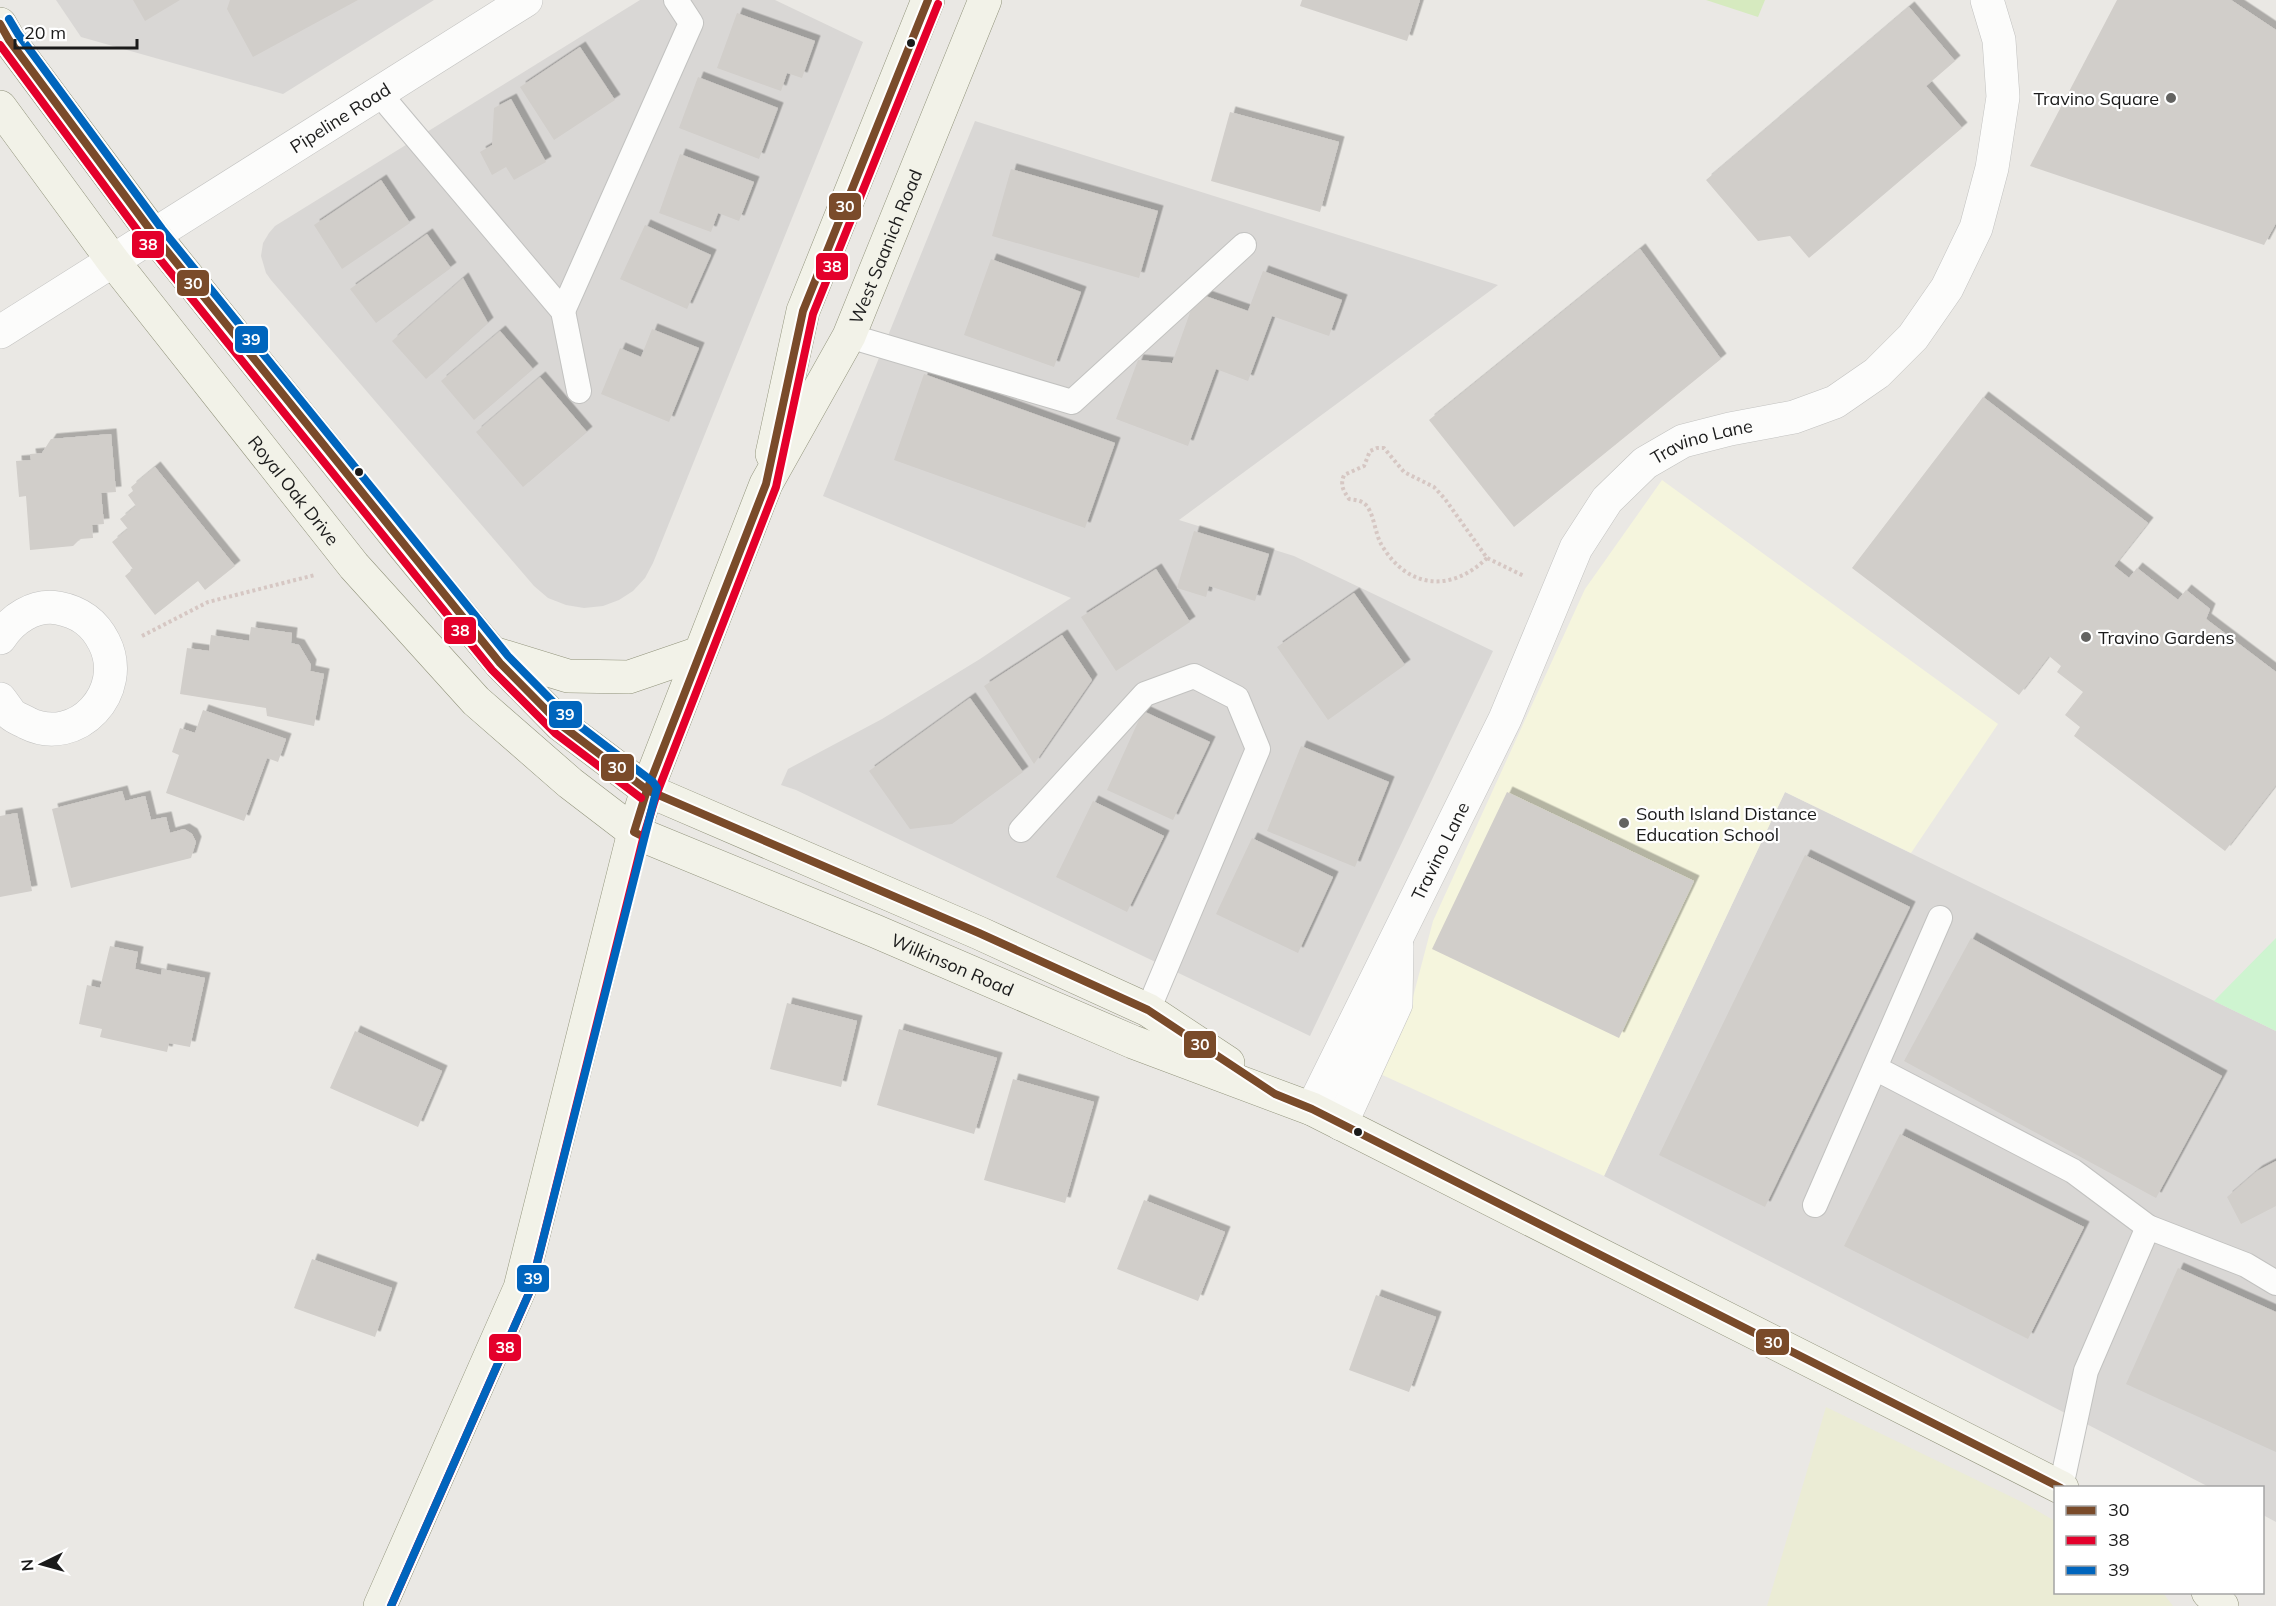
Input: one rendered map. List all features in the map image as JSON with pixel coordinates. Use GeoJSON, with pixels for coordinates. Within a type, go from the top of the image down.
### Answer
{"type":"FeatureCollection","features":[{"type":"Feature","properties":{"kind":"main road","name":"West Saanich Road"},"geometry":{"type":"LineString","coordinates":[[766,484],[803,311],[928,0]]}},
{"type":"Feature","properties":{"kind":"main road","name":"West Saanich Road"},"geometry":{"type":"LineString","coordinates":[[380,1606],[520,1288],[633,832],[647,790],[766,484],[849,336],[985,0]]}},
{"type":"Feature","properties":{"kind":"main road"},"geometry":{"type":"LineString","coordinates":[[0,24],[9,40],[154,235],[491,652],[561,725],[647,790]]}},
{"type":"Feature","properties":{"kind":"main road","name":"Royal Oak Drive"},"geometry":{"type":"LineString","coordinates":[[0,107],[113,261],[354,566],[476,701],[570,783],[633,832]]}},
{"type":"Feature","properties":{"kind":"main road"},"geometry":{"type":"LineString","coordinates":[[491,652],[568,676],[629,677],[699,653]]}},
{"type":"Feature","properties":{"kind":"main road","name":"Wilkinson Road"},"geometry":{"type":"LineString","coordinates":[[647,790],[979,933],[1148,1010],[1275,1094]]}},
{"type":"Feature","properties":{"kind":"main road","name":"Wilkinson Road"},"geometry":{"type":"LineString","coordinates":[[633,832],[886,936],[1133,1042],[1312,1109],[1427,1169],[2060,1486]]}},
{"type":"Feature","properties":{"kind":"main road"},"geometry":{"type":"LineString","coordinates":[[2209,1594],[2222,1606]]}},
{"type":"Feature","properties":{"kind":"street","name":"Pipeline Road"},"geometry":{"type":"LineString","coordinates":[[0,332],[526,0]]}},
{"type":"Feature","properties":{"kind":"street","name":"Travino Lane"},"geometry":{"type":"LineString","coordinates":[[1312,1109],[1504,719],[1576,548],[1607,500],[1645,463],[1683,441],[1794,417],[1835,402],[1877,373],[1912,337],[1947,288],[1976,228],[1992,168],[2003,97],[1999,40],[1987,0]]}},
{"type":"Feature","properties":{"kind":"street"},"geometry":{"type":"LineString","coordinates":[[0,638],[9,625],[30,611],[55,608],[79,614],[98,630],[110,653],[111,678],[102,702],[84,719],[60,728],[35,727],[12,715],[0,699]]}},
{"type":"Feature","properties":{"kind":"street","name":"Travino Lane"},"geometry":{"type":"LineString","coordinates":[[1341,1124],[1396,1004],[1397,938]]}},
{"type":"Feature","properties":{"kind":"lane"},"geometry":{"type":"LineString","coordinates":[[563,311],[691,23],[676,0]]}},
{"type":"Feature","properties":{"kind":"lane"},"geometry":{"type":"LineString","coordinates":[[378,93],[563,311],[579,391]]}},
{"type":"Feature","properties":{"kind":"lane"},"geometry":{"type":"LineString","coordinates":[[849,336],[1072,402],[1244,245]]}},
{"type":"Feature","properties":{"kind":"lane"},"geometry":{"type":"LineString","coordinates":[[1022,830],[1144,694],[1194,676],[1238,698],[1258,748],[1148,1010]]}},
{"type":"Feature","properties":{"kind":"lane"},"geometry":{"type":"LineString","coordinates":[[1815,1205],[1940,918]]}},
{"type":"Feature","properties":{"kind":"lane"},"geometry":{"type":"LineString","coordinates":[[1875,1068],[2073,1171],[2148,1227],[2246,1265],[2276,1282]]}},
{"type":"Feature","properties":{"kind":"lane"},"geometry":{"type":"LineString","coordinates":[[2062,1486],[2086,1371],[2148,1227]]}},
{"type":"Feature","properties":{"kind":"path"},"geometry":{"type":"LineString","coordinates":[[1487,558],[1462,575],[1447,581],[1426,581],[1410,576],[1382,546],[1367,506],[1361,501],[1349,499],[1343,490],[1341,482],[1344,476],[1364,466],[1370,451],[1384,448],[1404,472],[1434,487],[1487,558],[1558,592]]}},
{"type":"Feature","properties":{"kind":"path"},"geometry":{"type":"LineString","coordinates":[[110,653],[208,602],[354,566]]}},
{"type":"Feature","properties":{"kind":"shaded area"},"geometry":{"type":"Polygon","coordinates":[[[56,0],[434,0],[283,94],[81,37],[56,0]]]}},
{"type":"Feature","properties":{"kind":"shaded area"},"geometry":{"type":"Polygon","coordinates":[[[640,0],[775,0],[863,42],[653,563],[645,578],[633,591],[603,606],[584,608],[566,605],[548,598],[534,586],[271,280],[266,273],[261,256],[263,243],[275,226],[640,0]]]}},
{"type":"Feature","properties":{"kind":"shaded area"},"geometry":{"type":"Polygon","coordinates":[[[975,121],[1498,285],[1179,520],[1294,556],[1493,651],[1310,1036],[796,790],[781,785],[788,769],[882,719],[980,659],[1071,598],[823,496],[975,121]]]}},
{"type":"Feature","properties":{"kind":"shaded area","name":"South Island Distance Education School"},"geometry":{"type":"Polygon","coordinates":[[[1662,480],[1998,724],[1911,853],[1785,792],[1604,1176],[1378,1073],[1413,997],[1433,921],[1585,589],[1662,480]]]}},
{"type":"Feature","properties":{"kind":"shaded area"},"geometry":{"type":"Polygon","coordinates":[[[1785,792],[2276,1031],[2276,1522],[2264,1516],[2264,1486],[2207,1486],[1604,1176],[1785,792]]]}},
{"type":"Feature","properties":{"kind":"shaded area"},"geometry":{"type":"Polygon","coordinates":[[[1826,1407],[2024,1503],[2054,1520],[2054,1594],[2164,1594],[2173,1606],[1767,1606],[1826,1407]]]}},
{"type":"Feature","properties":{"kind":"green space"},"geometry":{"type":"Polygon","coordinates":[[[1706,0],[1765,0],[1758,17],[1706,0]]]}},
{"type":"Feature","properties":{"kind":"green space"},"geometry":{"type":"Polygon","coordinates":[[[2276,938],[2276,1031],[2214,1001],[2276,938]]]}},
{"type":"Feature","properties":{"kind":"building"},"geometry":{"type":"Polygon","coordinates":[[[133,0],[180,0],[145,21],[133,0]]]}},
{"type":"Feature","properties":{"kind":"building"},"geometry":{"type":"Polygon","coordinates":[[[230,0],[358,0],[253,57],[227,9],[230,0]]]}},
{"type":"Feature","properties":{"kind":"building"},"geometry":{"type":"Polygon","coordinates":[[[1302,0],[1420,0],[1407,41],[1300,6],[1302,0]]]}},
{"type":"Feature","properties":{"kind":"building","name":"Travino Square"},"geometry":{"type":"Polygon","coordinates":[[[2117,0],[2231,0],[2276,30],[2276,223],[2264,245],[2030,166],[2117,0]]]}},
{"type":"Feature","properties":{"kind":"building"},"geometry":{"type":"Polygon","coordinates":[[[1909,7],[1955,61],[1926,86],[1962,128],[1809,258],[1790,236],[1758,241],[1706,180],[1909,7]]]}},
{"type":"Feature","properties":{"kind":"building"},"geometry":{"type":"Polygon","coordinates":[[[737,13],[815,41],[802,78],[787,73],[781,91],[717,68],[737,13]]]}},
{"type":"Feature","properties":{"kind":"building"},"geometry":{"type":"Polygon","coordinates":[[[580,47],[615,100],[554,140],[520,87],[580,47]]]}},
{"type":"Feature","properties":{"kind":"building"},"geometry":{"type":"Polygon","coordinates":[[[698,77],[778,108],[759,159],[679,128],[698,77]]]}},
{"type":"Feature","properties":{"kind":"building"},"geometry":{"type":"Polygon","coordinates":[[[511,99],[546,162],[514,180],[506,167],[492,175],[480,152],[492,145],[494,108],[511,99]]]}},
{"type":"Feature","properties":{"kind":"building"},"geometry":{"type":"Polygon","coordinates":[[[1230,112],[1339,142],[1320,212],[1211,181],[1230,112]]]}},
{"type":"Feature","properties":{"kind":"building"},"geometry":{"type":"Polygon","coordinates":[[[680,154],[754,182],[739,221],[718,213],[711,232],[659,213],[680,154]]]}},
{"type":"Feature","properties":{"kind":"building"},"geometry":{"type":"Polygon","coordinates":[[[1011,169],[1158,211],[1139,278],[992,236],[1011,169]]]}},
{"type":"Feature","properties":{"kind":"building"},"geometry":{"type":"Polygon","coordinates":[[[381,180],[410,223],[342,269],[314,225],[381,180]]]}},
{"type":"Feature","properties":{"kind":"building"},"geometry":{"type":"Polygon","coordinates":[[[645,225],[711,255],[687,309],[620,279],[645,225]]]}},
{"type":"Feature","properties":{"kind":"building"},"geometry":{"type":"Polygon","coordinates":[[[427,234],[451,268],[376,323],[350,289],[427,234]]]}},
{"type":"Feature","properties":{"kind":"building"},"geometry":{"type":"Polygon","coordinates":[[[1640,249],[1721,359],[1514,527],[1429,420],[1640,249]]]}},
{"type":"Feature","properties":{"kind":"building"},"geometry":{"type":"Polygon","coordinates":[[[991,259],[1081,292],[1054,367],[964,335],[991,259]]]}},
{"type":"Feature","properties":{"kind":"building"},"geometry":{"type":"Polygon","coordinates":[[[1263,271],[1342,300],[1329,336],[1272,316],[1248,381],[1216,369],[1188,446],[1116,419],[1138,360],[1172,363],[1197,293],[1248,311],[1263,271]]]}},
{"type":"Feature","properties":{"kind":"building"},"geometry":{"type":"Polygon","coordinates":[[[463,278],[488,323],[426,379],[392,341],[463,278]]]}},
{"type":"Feature","properties":{"kind":"building"},"geometry":{"type":"Polygon","coordinates":[[[652,329],[699,348],[669,422],[601,394],[620,348],[641,357],[652,329]]]}},
{"type":"Feature","properties":{"kind":"building"},"geometry":{"type":"Polygon","coordinates":[[[500,331],[533,369],[474,420],[441,381],[500,331]]]}},
{"type":"Feature","properties":{"kind":"building"},"geometry":{"type":"Polygon","coordinates":[[[924,374],[1115,443],[1085,528],[894,460],[924,374]]]}},
{"type":"Feature","properties":{"kind":"building"},"geometry":{"type":"Polygon","coordinates":[[[540,377],[587,432],[523,487],[476,432],[540,377]]]}},
{"type":"Feature","properties":{"kind":"building","name":"Travino Gardens"},"geometry":{"type":"Polygon","coordinates":[[[1983,397],[2148,523],[2114,566],[2129,578],[2137,568],[2178,600],[2186,590],[2210,609],[2206,619],[2276,672],[2276,785],[2225,851],[2074,736],[2080,727],[2065,715],[2083,692],[2057,672],[2061,666],[2049,656],[2019,695],[1852,568],[1983,397]]]}},
{"type":"Feature","properties":{"kind":"building"},"geometry":{"type":"Polygon","coordinates":[[[111,434],[116,492],[101,493],[104,524],[92,525],[93,538],[80,539],[73,546],[30,550],[26,496],[19,497],[16,461],[31,460],[30,454],[42,453],[51,439],[111,434]]]}},
{"type":"Feature","properties":{"kind":"building"},"geometry":{"type":"Polygon","coordinates":[[[155,467],[235,566],[205,590],[198,581],[155,615],[125,576],[133,569],[112,542],[128,529],[120,519],[136,506],[128,495],[133,491],[131,487],[155,467]]]}},
{"type":"Feature","properties":{"kind":"building"},"geometry":{"type":"Polygon","coordinates":[[[1194,531],[1269,554],[1255,601],[1209,586],[1206,597],[1177,588],[1194,531]]]}},
{"type":"Feature","properties":{"kind":"building"},"geometry":{"type":"Polygon","coordinates":[[[1156,569],[1190,622],[1116,671],[1081,617],[1156,569]]]}},
{"type":"Feature","properties":{"kind":"building"},"geometry":{"type":"Polygon","coordinates":[[[1354,593],[1405,665],[1328,720],[1277,647],[1354,593]]]}},
{"type":"Feature","properties":{"kind":"building"},"geometry":{"type":"Polygon","coordinates":[[[251,627],[292,633],[291,643],[299,645],[311,665],[310,671],[324,674],[314,726],[267,716],[266,708],[180,694],[187,648],[209,651],[211,635],[249,641],[251,627]]]}},
{"type":"Feature","properties":{"kind":"building"},"geometry":{"type":"Polygon","coordinates":[[[1062,635],[1092,680],[1034,764],[984,686],[1062,635]]]}},
{"type":"Feature","properties":{"kind":"building"},"geometry":{"type":"Polygon","coordinates":[[[970,698],[1023,772],[952,824],[910,829],[869,771],[970,698]]]}},
{"type":"Feature","properties":{"kind":"building"},"geometry":{"type":"Polygon","coordinates":[[[203,710],[286,739],[278,762],[267,758],[244,821],[166,793],[179,755],[172,752],[180,728],[195,733],[203,710]]]}},
{"type":"Feature","properties":{"kind":"building"},"geometry":{"type":"Polygon","coordinates":[[[1143,711],[1210,742],[1173,820],[1107,790],[1143,711]]]}},
{"type":"Feature","properties":{"kind":"building"},"geometry":{"type":"Polygon","coordinates":[[[1301,746],[1389,782],[1355,867],[1267,831],[1301,746]]]}},
{"type":"Feature","properties":{"kind":"building"},"geometry":{"type":"Polygon","coordinates":[[[122,791],[125,801],[145,796],[151,820],[166,817],[170,833],[184,829],[192,834],[196,842],[191,858],[71,888],[52,809],[122,791]]]}},
{"type":"Feature","properties":{"kind":"building"},"geometry":{"type":"Polygon","coordinates":[[[1507,792],[1694,881],[1619,1038],[1432,949],[1507,792]]]}},
{"type":"Feature","properties":{"kind":"building"},"geometry":{"type":"Polygon","coordinates":[[[1093,801],[1164,836],[1127,912],[1056,877],[1093,801]]]}},
{"type":"Feature","properties":{"kind":"building"},"geometry":{"type":"Polygon","coordinates":[[[17,813],[32,891],[0,897],[0,816],[17,813]]]}},
{"type":"Feature","properties":{"kind":"building"},"geometry":{"type":"Polygon","coordinates":[[[1252,838],[1333,877],[1298,953],[1216,914],[1252,838]]]}},
{"type":"Feature","properties":{"kind":"building"},"geometry":{"type":"Polygon","coordinates":[[[1805,855],[1910,907],[1765,1207],[1659,1155],[1805,855]]]}},
{"type":"Feature","properties":{"kind":"building"},"geometry":{"type":"Polygon","coordinates":[[[1971,938],[2222,1076],[2156,1198],[1904,1061],[1971,938]]]}},
{"type":"Feature","properties":{"kind":"building"},"geometry":{"type":"Polygon","coordinates":[[[110,946],[138,952],[135,969],[161,975],[162,969],[205,978],[190,1047],[169,1043],[167,1052],[100,1037],[102,1029],[79,1024],[87,985],[100,988],[110,946]]]}},
{"type":"Feature","properties":{"kind":"building"},"geometry":{"type":"Polygon","coordinates":[[[787,1003],[857,1021],[841,1087],[770,1069],[787,1003]]]}},
{"type":"Feature","properties":{"kind":"building"},"geometry":{"type":"Polygon","coordinates":[[[899,1029],[997,1058],[974,1134],[877,1105],[899,1029]]]}},
{"type":"Feature","properties":{"kind":"building"},"geometry":{"type":"Polygon","coordinates":[[[355,1031],[442,1071],[418,1127],[330,1088],[355,1031]]]}},
{"type":"Feature","properties":{"kind":"building"},"geometry":{"type":"Polygon","coordinates":[[[1013,1079],[1094,1102],[1065,1203],[984,1180],[1013,1079]]]}},
{"type":"Feature","properties":{"kind":"building"},"geometry":{"type":"Polygon","coordinates":[[[1900,1134],[2084,1227],[2028,1339],[1844,1246],[1900,1134]]]}},
{"type":"Feature","properties":{"kind":"building"},"geometry":{"type":"Polygon","coordinates":[[[2276,1161],[2276,1206],[2241,1224],[2227,1197],[2257,1171],[2276,1161]]]}},
{"type":"Feature","properties":{"kind":"building"},"geometry":{"type":"Polygon","coordinates":[[[1144,1200],[1225,1232],[1198,1301],[1117,1269],[1144,1200]]]}},
{"type":"Feature","properties":{"kind":"building"},"geometry":{"type":"Polygon","coordinates":[[[312,1259],[392,1288],[375,1337],[294,1308],[312,1259]]]}},
{"type":"Feature","properties":{"kind":"building"},"geometry":{"type":"Polygon","coordinates":[[[2178,1268],[2276,1312],[2276,1452],[2126,1384],[2178,1268]]]}},
{"type":"Feature","properties":{"kind":"building"},"geometry":{"type":"Polygon","coordinates":[[[1376,1295],[1436,1317],[1409,1392],[1349,1370],[1376,1295]]]}},
{"type":"Feature","properties":{"kind":"transit line","name":"30"},"geometry":{"type":"LineString","coordinates":[[640,835],[634,832],[647,790],[766,484],[803,311],[928,0]]}},
{"type":"Feature","properties":{"kind":"transit line","name":"38"},"geometry":{"type":"LineString","coordinates":[[391,1606],[530,1291],[644,835],[657,793],[776,487],[813,314],[938,4]]}},
{"type":"Feature","properties":{"kind":"transit line","name":"39"},"geometry":{"type":"LineString","coordinates":[[9,19],[162,229],[508,656],[568,717],[653,782],[657,788],[530,1291],[391,1606]]}},
{"type":"Feature","properties":{"kind":"transit line","name":"30"},"geometry":{"type":"LineString","coordinates":[[0,24],[9,40],[154,235],[500,663],[561,725],[647,790],[979,933],[1148,1010],[1275,1094],[1312,1109],[2057,1486]]}},
{"type":"Feature","properties":{"kind":"transit line","name":"38"},"geometry":{"type":"LineString","coordinates":[[0,45],[146,242],[492,670],[555,733],[641,798]]}},
{"type":"Feature","properties":{"kind":"place","name":"Travino Square"},"geometry":{"type":"Point","coordinates":[2171,98]}},
{"type":"Feature","properties":{"kind":"place","name":"Travino Gardens"},"geometry":{"type":"Point","coordinates":[2086,637]}},
{"type":"Feature","properties":{"kind":"place","name":"South Island Distance Education School"},"geometry":{"type":"Point","coordinates":[1624,823]}}]}
